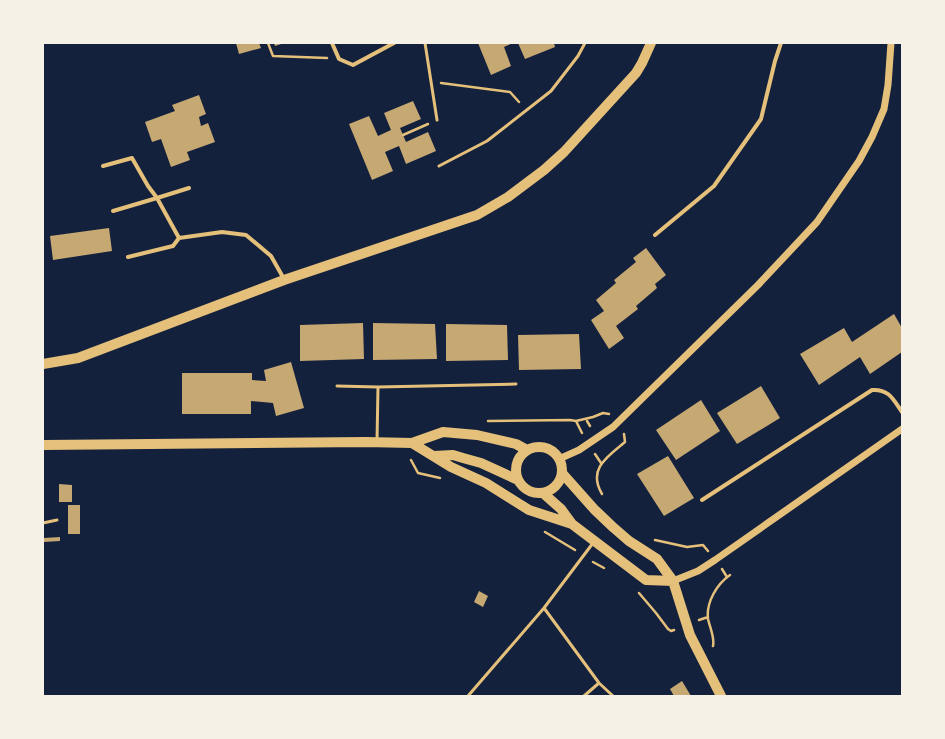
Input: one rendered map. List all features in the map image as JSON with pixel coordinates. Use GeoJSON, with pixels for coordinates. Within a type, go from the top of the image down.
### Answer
{"type":"FeatureCollection","features":[{"type":"Feature","properties":{"kind":"main road"},"geometry":{"type":"LineString","coordinates":[[43,364],[78,358],[284,280],[468,219],[508,197],[544,170],[570,147],[636,73],[651,43]]}},
{"type":"Feature","properties":{"kind":"main road"},"geometry":{"type":"LineString","coordinates":[[43,445],[412,443],[443,432],[477,435],[516,444],[526,450]]}},
{"type":"Feature","properties":{"kind":"main road"},"geometry":{"type":"LineString","coordinates":[[412,443],[451,467],[486,483],[514,502],[529,510],[572,524]]}},
{"type":"Feature","properties":{"kind":"main road"},"geometry":{"type":"LineString","coordinates":[[562,473],[556,486],[549,491],[537,494],[528,491],[522,486],[518,480],[516,468],[518,461],[526,450],[536,447],[546,448],[553,452],[559,459],[562,473],[594,509],[629,541],[657,558],[673,581],[690,635],[721,696]]}},
{"type":"Feature","properties":{"kind":"main road"},"geometry":{"type":"LineString","coordinates":[[434,456],[453,455],[464,458],[481,463],[518,480]]}},
{"type":"Feature","properties":{"kind":"main road"},"geometry":{"type":"LineString","coordinates":[[543,493],[561,510],[572,524],[646,580],[673,581]]}},
{"type":"Feature","properties":{"kind":"street"},"geometry":{"type":"LineString","coordinates":[[332,43],[339,59],[353,65],[394,43]]}},
{"type":"Feature","properties":{"kind":"street"},"geometry":{"type":"LineString","coordinates":[[655,235],[714,186],[761,119],[775,61],[781,43]]}},
{"type":"Feature","properties":{"kind":"street"},"geometry":{"type":"LineString","coordinates":[[559,459],[579,450],[613,427],[758,285],[816,222],[859,161],[872,137],[884,109],[888,85],[891,43]]}},
{"type":"Feature","properties":{"kind":"street"},"geometry":{"type":"LineString","coordinates":[[103,166],[132,158],[148,186],[157,198],[179,238]]}},
{"type":"Feature","properties":{"kind":"street"},"geometry":{"type":"LineString","coordinates":[[113,211],[189,188]]}},
{"type":"Feature","properties":{"kind":"street"},"geometry":{"type":"LineString","coordinates":[[128,257],[173,246],[179,238],[222,232],[246,235],[271,256],[284,280]]}},
{"type":"Feature","properties":{"kind":"street"},"geometry":{"type":"LineString","coordinates":[[702,500],[872,390],[886,392],[902,412]]}},
{"type":"Feature","properties":{"kind":"street"},"geometry":{"type":"LineString","coordinates":[[673,581],[698,571],[715,560],[902,429]]}},
{"type":"Feature","properties":{"kind":"lane"},"geometry":{"type":"LineString","coordinates":[[425,43],[437,120]]}},
{"type":"Feature","properties":{"kind":"lane"},"geometry":{"type":"LineString","coordinates":[[439,166],[487,141],[551,91],[578,56],[585,43]]}},
{"type":"Feature","properties":{"kind":"lane"},"geometry":{"type":"LineString","coordinates":[[337,386],[378,387],[516,384]]}},
{"type":"Feature","properties":{"kind":"lane"},"geometry":{"type":"LineString","coordinates":[[377,442],[378,387]]}},
{"type":"Feature","properties":{"kind":"lane"},"geometry":{"type":"LineString","coordinates":[[43,523],[57,520]]}},
{"type":"Feature","properties":{"kind":"lane"},"geometry":{"type":"LineString","coordinates":[[468,696],[544,608],[594,541]]}},
{"type":"Feature","properties":{"kind":"lane"},"geometry":{"type":"LineString","coordinates":[[544,608],[599,683],[613,696]]}},
{"type":"Feature","properties":{"kind":"lane"},"geometry":{"type":"LineString","coordinates":[[584,696],[599,683]]}},
{"type":"Feature","properties":{"kind":"path"},"geometry":{"type":"LineString","coordinates":[[268,43],[273,56],[339,59]]}},
{"type":"Feature","properties":{"kind":"path"},"geometry":{"type":"LineString","coordinates":[[431,82],[510,92],[526,110]]}},
{"type":"Feature","properties":{"kind":"path"},"geometry":{"type":"LineString","coordinates":[[403,135],[437,120]]}},
{"type":"Feature","properties":{"kind":"path"},"geometry":{"type":"LineString","coordinates":[[483,422],[576,421],[603,413]]}},
{"type":"Feature","properties":{"kind":"path"},"geometry":{"type":"LineString","coordinates":[[576,421],[580,429]]}},
{"type":"Feature","properties":{"kind":"path"},"geometry":{"type":"LineString","coordinates":[[588,421],[590,426]]}},
{"type":"Feature","properties":{"kind":"path"},"geometry":{"type":"LineString","coordinates":[[605,498],[598,485],[597,476],[601,463],[625,442],[624,434]]}},
{"type":"Feature","properties":{"kind":"path"},"geometry":{"type":"LineString","coordinates":[[598,459],[601,463]]}},
{"type":"Feature","properties":{"kind":"path"},"geometry":{"type":"LineString","coordinates":[[654,539],[687,547],[703,545],[705,547]]}},
{"type":"Feature","properties":{"kind":"path"},"geometry":{"type":"LineString","coordinates":[[592,561],[606,569]]}},
{"type":"Feature","properties":{"kind":"path"},"geometry":{"type":"LineString","coordinates":[[712,647],[714,642],[706,618],[714,592],[729,576],[725,573]]}},
{"type":"Feature","properties":{"kind":"path"},"geometry":{"type":"LineString","coordinates":[[636,591],[648,603],[668,630],[671,631]]}},
{"type":"Feature","properties":{"kind":"building"},"geometry":{"type":"Polygon","coordinates":[[[236,43],[259,43],[261,48],[239,54],[236,43]]]}},
{"type":"Feature","properties":{"kind":"building"},"geometry":{"type":"Polygon","coordinates":[[[274,43],[284,43],[275,46],[274,43]]]}},
{"type":"Feature","properties":{"kind":"building"},"geometry":{"type":"Polygon","coordinates":[[[478,43],[513,43],[504,47],[511,66],[491,75],[478,43]]]}},
{"type":"Feature","properties":{"kind":"building"},"geometry":{"type":"Polygon","coordinates":[[[518,43],[554,43],[555,47],[525,59],[518,43]]]}},
{"type":"Feature","properties":{"kind":"building"},"geometry":{"type":"Polygon","coordinates":[[[199,95],[206,114],[199,117],[201,126],[208,123],[215,142],[187,152],[190,160],[171,167],[161,139],[152,142],[145,122],[175,111],[172,105],[199,95]]]}},
{"type":"Feature","properties":{"kind":"building"},"geometry":{"type":"Polygon","coordinates":[[[413,101],[421,119],[400,128],[406,142],[428,132],[436,151],[406,164],[399,146],[385,152],[393,171],[372,180],[349,124],[369,116],[378,136],[391,130],[384,113],[413,101]]]}},
{"type":"Feature","properties":{"kind":"building"},"geometry":{"type":"Polygon","coordinates":[[[109,228],[112,251],[53,260],[50,236],[109,228]]]}},
{"type":"Feature","properties":{"kind":"building"},"geometry":{"type":"Polygon","coordinates":[[[646,248],[666,275],[655,284],[657,288],[636,306],[638,309],[616,326],[624,338],[609,349],[591,320],[604,311],[596,300],[616,283],[614,280],[636,262],[633,258],[646,248]]]}},
{"type":"Feature","properties":{"kind":"building"},"geometry":{"type":"Polygon","coordinates":[[[894,314],[902,328],[902,352],[870,374],[860,357],[819,385],[800,354],[844,328],[852,342],[894,314]]]}},
{"type":"Feature","properties":{"kind":"building"},"geometry":{"type":"Polygon","coordinates":[[[363,323],[364,359],[300,361],[300,325],[363,323]]]}},
{"type":"Feature","properties":{"kind":"building"},"geometry":{"type":"Polygon","coordinates":[[[373,323],[435,324],[437,359],[373,360],[373,323]]]}},
{"type":"Feature","properties":{"kind":"building"},"geometry":{"type":"Polygon","coordinates":[[[446,324],[507,325],[508,360],[446,361],[446,324]]]}},
{"type":"Feature","properties":{"kind":"building"},"geometry":{"type":"Polygon","coordinates":[[[579,334],[581,369],[519,370],[518,335],[579,334]]]}},
{"type":"Feature","properties":{"kind":"building"},"geometry":{"type":"Polygon","coordinates":[[[291,362],[304,408],[276,416],[273,403],[251,401],[251,414],[182,414],[182,373],[252,373],[252,380],[266,381],[264,370],[291,362]]]}},
{"type":"Feature","properties":{"kind":"building"},"geometry":{"type":"Polygon","coordinates":[[[761,386],[780,418],[737,444],[717,413],[761,386]]]}},
{"type":"Feature","properties":{"kind":"building"},"geometry":{"type":"Polygon","coordinates":[[[701,400],[720,431],[676,460],[656,430],[701,400]]]}},
{"type":"Feature","properties":{"kind":"building"},"geometry":{"type":"Polygon","coordinates":[[[668,456],[694,498],[664,516],[637,474],[668,456]]]}},
{"type":"Feature","properties":{"kind":"building"},"geometry":{"type":"Polygon","coordinates":[[[59,484],[72,485],[72,502],[59,502],[59,484]]]}},
{"type":"Feature","properties":{"kind":"building"},"geometry":{"type":"Polygon","coordinates":[[[68,505],[80,505],[80,534],[68,534],[68,505]]]}},
{"type":"Feature","properties":{"kind":"building"},"geometry":{"type":"Polygon","coordinates":[[[60,537],[60,541],[44,542],[44,538],[60,537]]]}},
{"type":"Feature","properties":{"kind":"building"},"geometry":{"type":"Polygon","coordinates":[[[479,591],[488,596],[483,607],[474,602],[479,591]]]}},
{"type":"Feature","properties":{"kind":"building"},"geometry":{"type":"Polygon","coordinates":[[[682,681],[691,696],[674,696],[670,689],[682,681]]]}}]}
